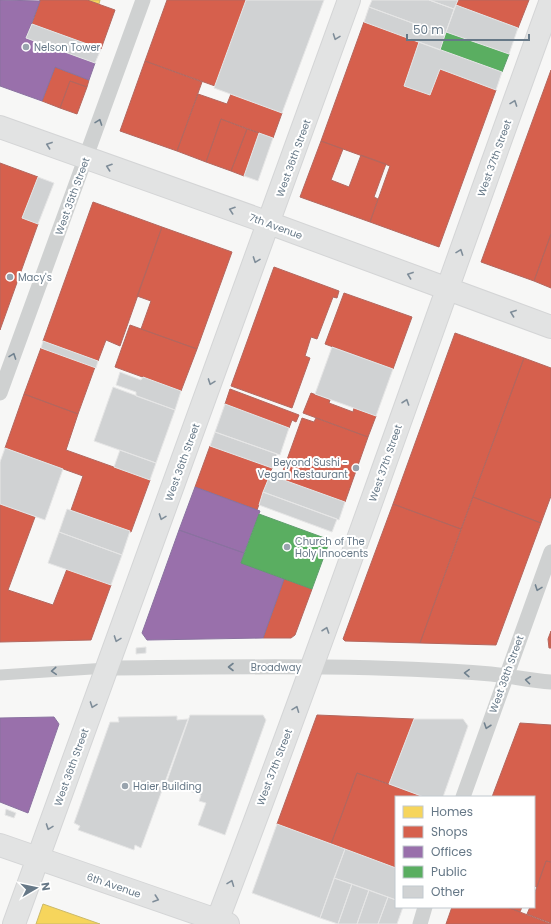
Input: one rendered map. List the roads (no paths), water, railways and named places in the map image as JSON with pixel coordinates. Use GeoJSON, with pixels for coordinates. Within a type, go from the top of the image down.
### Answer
{"type":"FeatureCollection","features":[{"type":"Feature","properties":{"kind":"main road","name":"West 36th Street"},"geometry":{"type":"LineString","coordinates":[[14,924],[349,0]]}},
{"type":"Feature","properties":{"kind":"main road","name":"West 37th Street"},"geometry":{"type":"LineString","coordinates":[[220,923],[446,288],[551,0]]}},
{"type":"Feature","properties":{"kind":"main road","name":"7th Avenue"},"geometry":{"type":"LineString","coordinates":[[0,127],[85,159],[269,223],[551,327]]}},
{"type":"Feature","properties":{"kind":"main road","name":"6th Avenue"},"geometry":{"type":"LineString","coordinates":[[0,845],[220,923]]}},
{"type":"Feature","properties":{"kind":"street","name":"West 35th Street"},"geometry":{"type":"LineString","coordinates":[[0,393],[143,0]]}},
{"type":"Feature","properties":{"kind":"street","name":"West 38th Street"},"geometry":{"type":"LineString","coordinates":[[463,796],[551,552]]}},
{"type":"Feature","properties":{"kind":"street","name":"Broadway"},"geometry":{"type":"LineString","coordinates":[[0,675],[107,668],[312,667],[493,674],[551,682]]}},
{"type":"Feature","properties":{"kind":"street"},"geometry":{"type":"LineString","coordinates":[[420,924],[425,908]]}},
{"type":"Feature","properties":{"kind":"place","name":"Nelson Tower"},"geometry":{"type":"Point","coordinates":[26,47]}},
{"type":"Feature","properties":{"kind":"place","name":"Macy's"},"geometry":{"type":"Point","coordinates":[10,277]}},
{"type":"Feature","properties":{"kind":"place","name":"Beyond Sushi - Vegan Restaurant"},"geometry":{"type":"Point","coordinates":[356,468]}},
{"type":"Feature","properties":{"kind":"place","name":"Church of The Holy Innocents"},"geometry":{"type":"Point","coordinates":[287,547]}},
{"type":"Feature","properties":{"kind":"place","name":"Haier Building"},"geometry":{"type":"Point","coordinates":[125,786]}}]}
